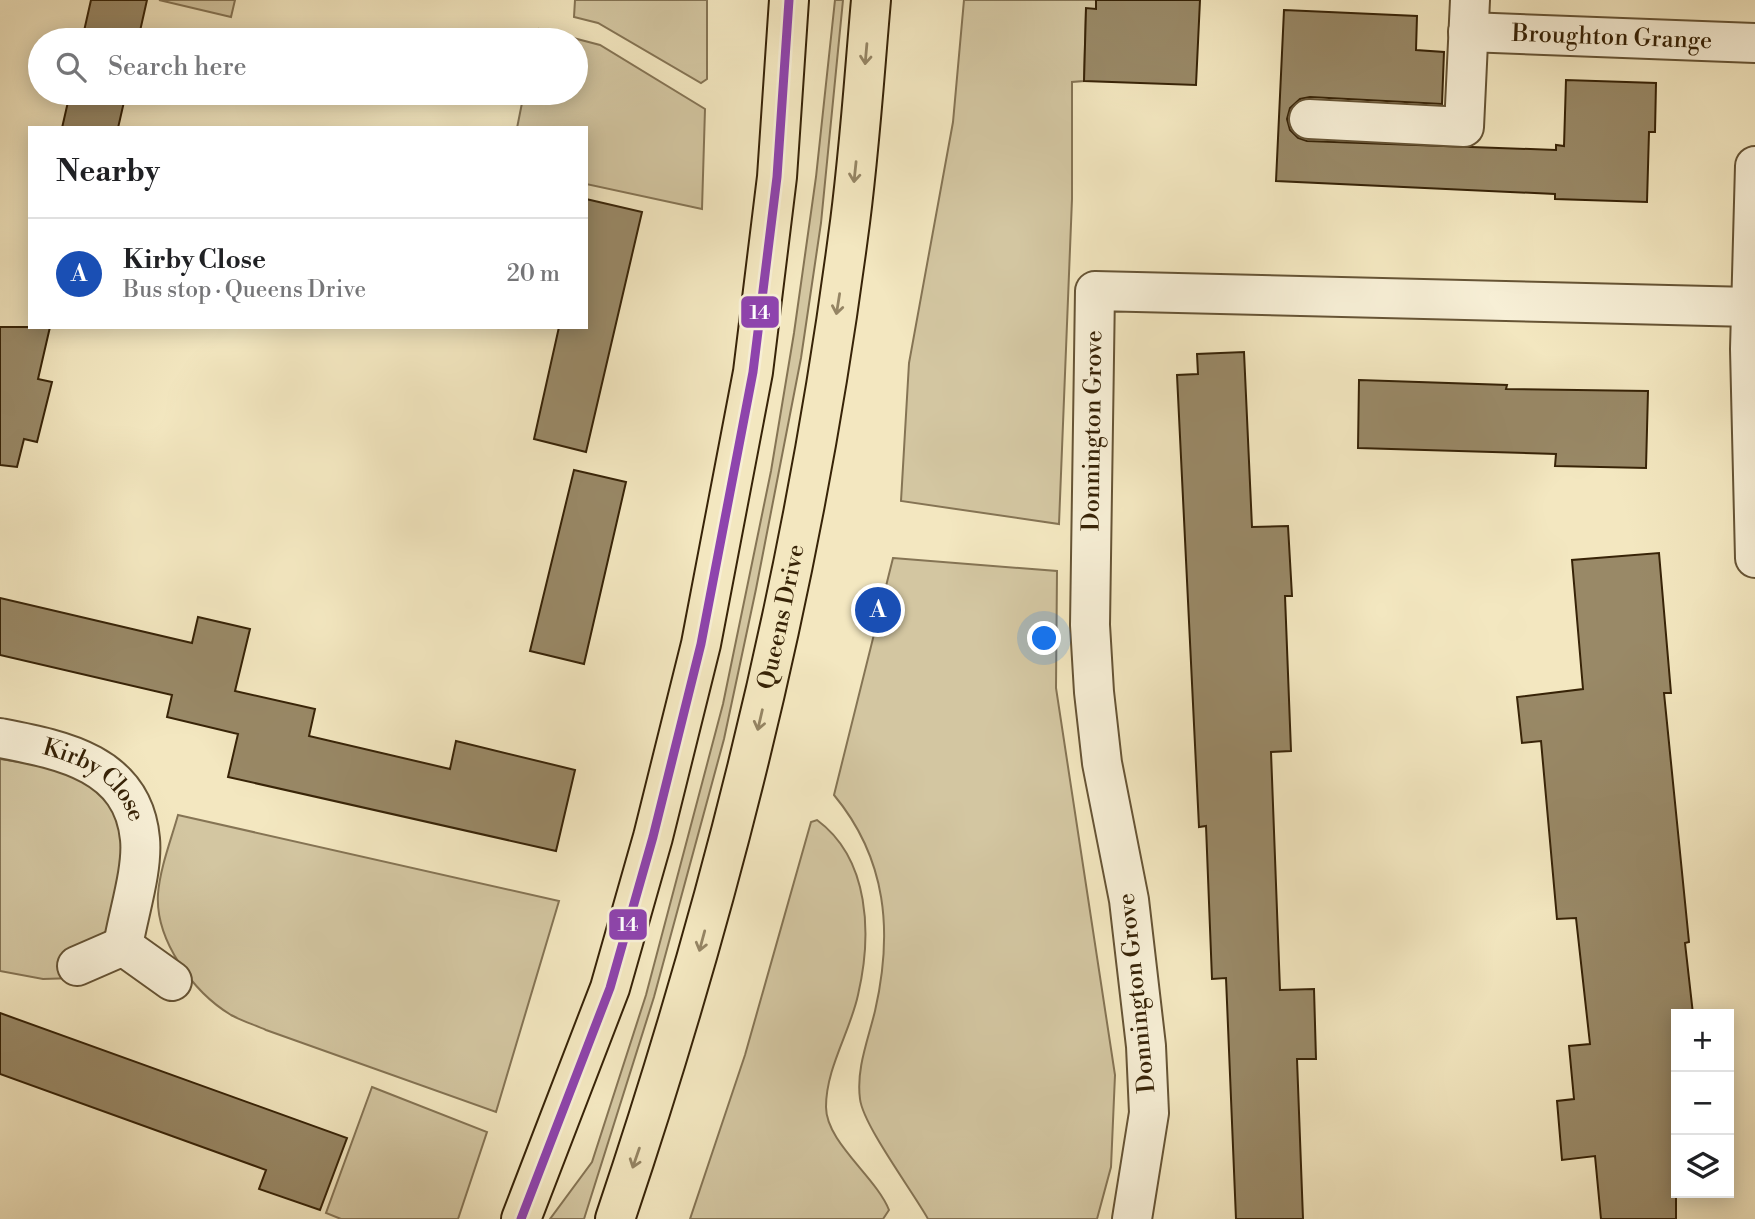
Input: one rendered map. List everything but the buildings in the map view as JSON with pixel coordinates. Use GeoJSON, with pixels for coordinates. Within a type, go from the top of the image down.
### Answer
{"type":"FeatureCollection","features":[{"type":"Feature","properties":{"kind":"main road"},"geometry":{"type":"LineString","coordinates":[[521,1219],[610,988],[653,837],[701,644],[739,457],[755,359],[777,177],[789,0]]}},
{"type":"Feature","properties":{"kind":"main road","name":"Queens Drive"},"geometry":{"type":"LineString","coordinates":[[615,1219],[685,1005],[750,762],[781,629],[815,450],[848,237],[871,0]]}},
{"type":"Feature","properties":{"kind":"street","name":"Broughton Grange"},"geometry":{"type":"LineString","coordinates":[[1309,119],[1464,127],[1469,16],[1755,43]]}},
{"type":"Feature","properties":{"kind":"street"},"geometry":{"type":"LineString","coordinates":[[1755,166],[1751,307],[1751,455],[1755,558]]}},
{"type":"Feature","properties":{"kind":"street","name":"Donnington Grove"},"geometry":{"type":"LineString","coordinates":[[1132,1219],[1149,1113],[1146,1046],[1129,900],[1102,763],[1094,692],[1090,625],[1095,291],[1751,307]]}},
{"type":"Feature","properties":{"kind":"street","name":"Kirby Close"},"geometry":{"type":"LineString","coordinates":[[0,738],[51,748],[79,757],[102,771],[124,792],[136,817],[141,842],[123,946]]}},
{"type":"Feature","properties":{"kind":"street"},"geometry":{"type":"LineString","coordinates":[[77,966],[123,946],[173,981]]}},
{"type":"Feature","properties":{"kind":"shaded area"},"geometry":{"type":"Polygon","coordinates":[[[159,0],[235,0],[231,17],[159,0]]]}},
{"type":"Feature","properties":{"kind":"shaded area"},"geometry":{"type":"Polygon","coordinates":[[[575,0],[707,0],[707,79],[701,83],[598,23],[574,17],[575,0]]]}},
{"type":"Feature","properties":{"kind":"shaded area"},"geometry":{"type":"Polygon","coordinates":[[[835,0],[843,0],[821,223],[801,358],[724,739],[654,997],[584,1219],[550,1219],[592,1162],[646,995],[723,704],[771,471],[794,333],[816,177],[835,0]]]}},
{"type":"Feature","properties":{"kind":"shaded area"},"geometry":{"type":"Polygon","coordinates":[[[964,0],[1096,0],[1096,9],[1086,9],[1084,81],[1072,82],[1072,199],[1059,524],[901,501],[909,363],[953,122],[964,0]]]}},
{"type":"Feature","properties":{"kind":"shaded area"},"geometry":{"type":"Polygon","coordinates":[[[588,42],[600,45],[705,109],[702,209],[588,184],[588,126],[517,126],[522,105],[588,105],[588,42]]]}},
{"type":"Feature","properties":{"kind":"shaded area"},"geometry":{"type":"Polygon","coordinates":[[[893,558],[1057,571],[1056,688],[1115,1075],[1111,1167],[1097,1219],[928,1219],[863,1111],[860,1077],[881,982],[884,925],[875,871],[865,845],[852,819],[834,795],[893,558]]]}},
{"type":"Feature","properties":{"kind":"shaded area"},"geometry":{"type":"Polygon","coordinates":[[[0,759],[65,769],[81,776],[120,815],[126,858],[110,925],[75,978],[43,979],[0,971],[0,759]]]}},
{"type":"Feature","properties":{"kind":"shaded area"},"geometry":{"type":"Polygon","coordinates":[[[178,815],[559,901],[496,1112],[266,1030],[231,1015],[203,993],[179,963],[163,929],[159,911],[161,874],[178,815]]]}},
{"type":"Feature","properties":{"kind":"shaded area"},"geometry":{"type":"Polygon","coordinates":[[[817,820],[835,836],[848,855],[863,900],[865,924],[865,948],[858,995],[830,1078],[826,1107],[828,1120],[834,1133],[874,1185],[889,1210],[883,1219],[690,1219],[745,1055],[811,822],[817,820]]]}},
{"type":"Feature","properties":{"kind":"shaded area"},"geometry":{"type":"Polygon","coordinates":[[[372,1087],[487,1132],[458,1219],[341,1219],[326,1213],[372,1087]]]}},
{"type":"Feature","properties":{"kind":"transit line","name":"14"},"geometry":{"type":"LineString","coordinates":[[521,1219],[610,988],[653,837],[701,644],[753,372],[777,177],[789,0]]}},
{"type":"Feature","properties":{"kind":"place","name":"Kirby Close"},"geometry":{"type":"Point","coordinates":[878,610]}}]}
